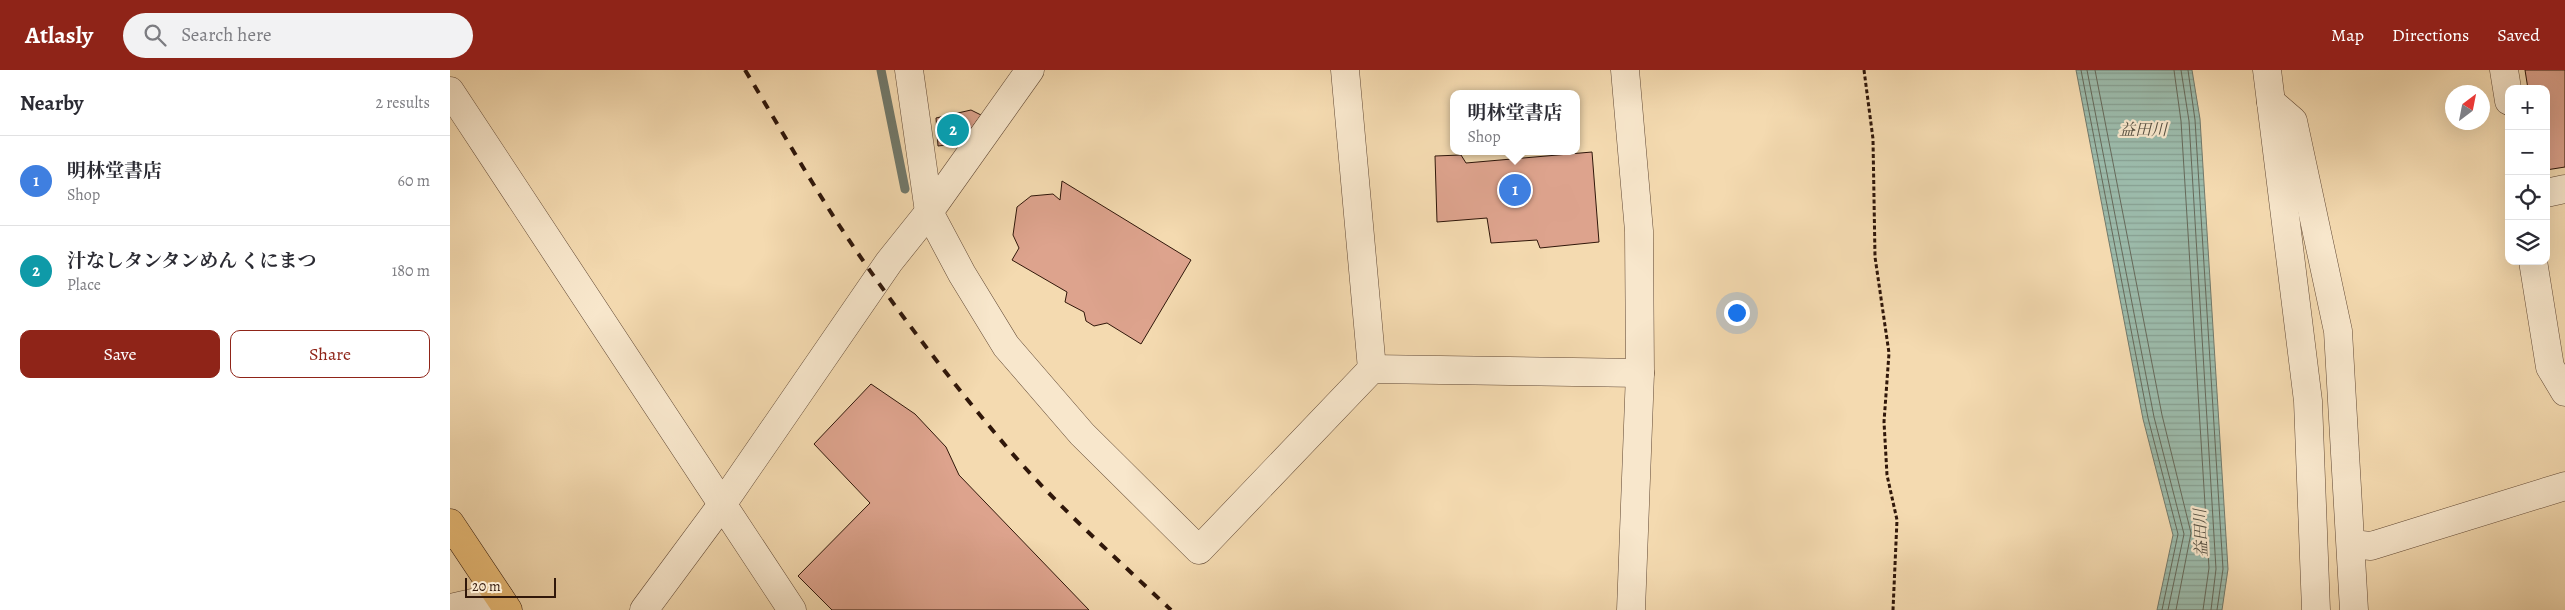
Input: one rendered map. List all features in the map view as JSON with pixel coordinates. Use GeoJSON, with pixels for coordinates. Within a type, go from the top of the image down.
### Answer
{"type":"FeatureCollection","features":[{"type":"Feature","properties":{"kind":"main road"},"geometry":{"type":"LineString","coordinates":[[450,523],[504,603]]}},
{"type":"Feature","properties":{"kind":"street"},"geometry":{"type":"LineString","coordinates":[[909,70],[929,212],[962,274],[1006,346],[1082,434],[1199,550],[1372,369],[1640,373]]}},
{"type":"Feature","properties":{"kind":"street"},"geometry":{"type":"LineString","coordinates":[[644,610],[721,506],[877,279],[929,212],[1030,70]]}},
{"type":"Feature","properties":{"kind":"street"},"geometry":{"type":"LineString","coordinates":[[1345,70],[1372,369]]}},
{"type":"Feature","properties":{"kind":"street"},"geometry":{"type":"LineString","coordinates":[[1625,70],[1639,231],[1640,373],[1631,610]]}},
{"type":"Feature","properties":{"kind":"street"},"geometry":{"type":"LineString","coordinates":[[2267,70],[2308,401],[2316,610]]}},
{"type":"Feature","properties":{"kind":"street"},"geometry":{"type":"LineString","coordinates":[[2504,70],[2506,85]]}},
{"type":"Feature","properties":{"kind":"street"},"geometry":{"type":"LineString","coordinates":[[452,101],[792,610]]}},
{"type":"Feature","properties":{"kind":"street"},"geometry":{"type":"LineString","coordinates":[[2271,102],[2293,121],[2338,331],[2354,610]]}},
{"type":"Feature","properties":{"kind":"street"},"geometry":{"type":"LineString","coordinates":[[2550,192],[2565,189]]}},
{"type":"Feature","properties":{"kind":"street"},"geometry":{"type":"LineString","coordinates":[[2535,265],[2550,366],[2565,392]]}},
{"type":"Feature","properties":{"kind":"street"},"geometry":{"type":"LineString","coordinates":[[2351,544],[2371,546],[2565,486]]}},
{"type":"Feature","properties":{"kind":"street"},"geometry":{"type":"LineString","coordinates":[[450,608],[504,603]]}},
{"type":"Feature","properties":{"kind":"path"},"geometry":{"type":"LineString","coordinates":[[1864,70],[1873,139],[1874,257],[1889,354],[1884,422],[1888,475],[1897,520],[1893,610]]}},
{"type":"Feature","properties":{"kind":"water","name":"益田川"},"geometry":{"type":"Polygon","coordinates":[[[2076,70],[2192,70],[2200,119],[2228,569],[2222,610],[2157,610],[2173,535],[2143,419],[2076,70]]]}},
{"type":"Feature","properties":{"kind":"building"},"geometry":{"type":"Polygon","coordinates":[[[2525,70],[2565,70],[2565,167],[2550,169],[2550,85],[2527,85],[2525,70]]]}},
{"type":"Feature","properties":{"kind":"building"},"geometry":{"type":"Polygon","coordinates":[[[971,110],[981,115],[961,143],[938,146],[936,118],[971,110]]]}},
{"type":"Feature","properties":{"kind":"building"},"geometry":{"type":"Polygon","coordinates":[[[1592,152],[1599,242],[1540,248],[1537,240],[1491,243],[1487,218],[1437,222],[1435,156],[1461,155],[1466,163],[1558,155],[1580,155],[1580,153],[1592,152]]]}},
{"type":"Feature","properties":{"kind":"building"},"geometry":{"type":"Polygon","coordinates":[[[1062,181],[1191,260],[1141,344],[1107,323],[1094,326],[1086,321],[1084,312],[1065,302],[1067,292],[1012,260],[1019,248],[1013,235],[1017,207],[1031,196],[1053,194],[1060,200],[1062,181]]]}},
{"type":"Feature","properties":{"kind":"building"},"geometry":{"type":"Polygon","coordinates":[[[871,384],[915,414],[946,447],[959,475],[1089,610],[832,610],[798,576],[870,503],[814,444],[871,384]]]}},
{"type":"Feature","properties":{"kind":"waterway"},"geometry":{"type":"LineString","coordinates":[[881,70],[905,189]]}},
{"type":"Feature","properties":{"kind":"railway"},"geometry":{"type":"LineString","coordinates":[[745,70],[839,225],[898,310],[961,392],[1044,488],[1171,610]]}},
{"type":"Feature","properties":{"kind":"place","name":"汁なしタンタンめん くにまつ"},"geometry":{"type":"Point","coordinates":[953,130]}},
{"type":"Feature","properties":{"kind":"place","name":"明林堂書店"},"geometry":{"type":"Point","coordinates":[1515,190]}}]}
